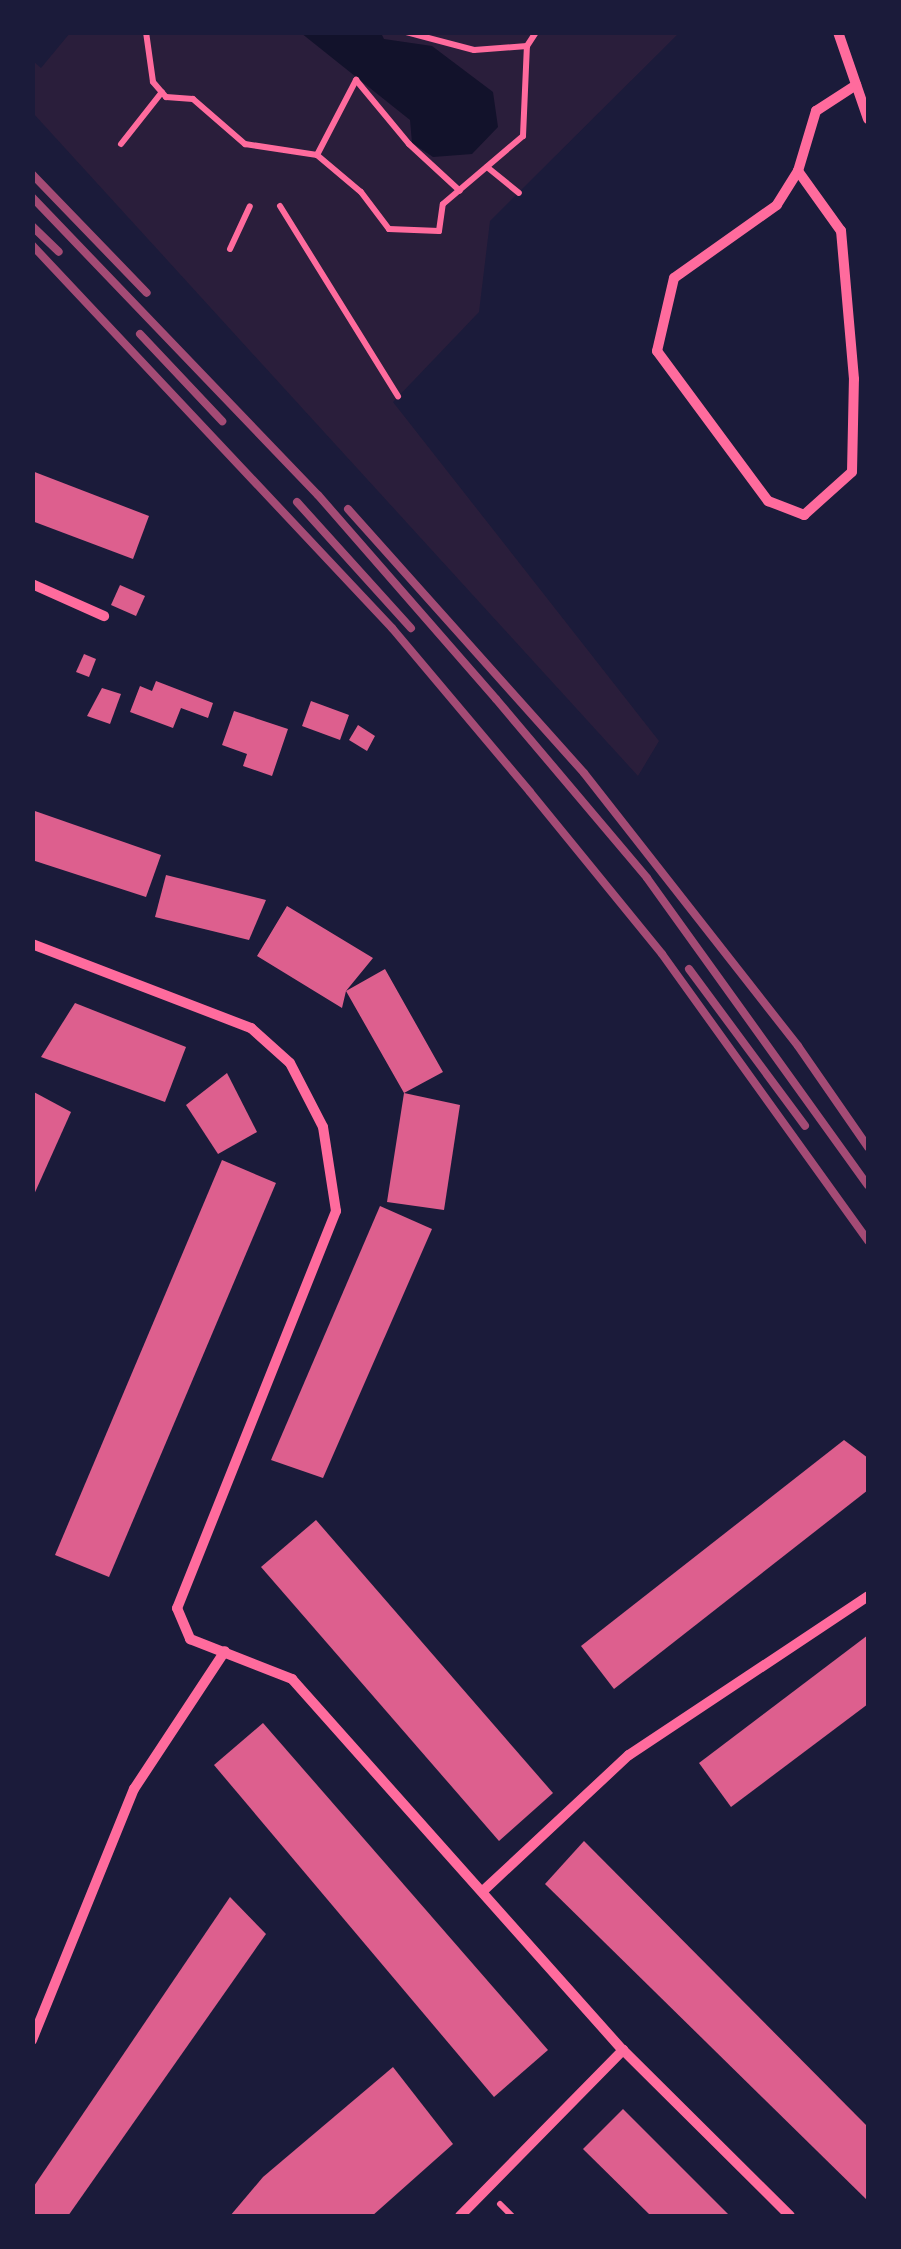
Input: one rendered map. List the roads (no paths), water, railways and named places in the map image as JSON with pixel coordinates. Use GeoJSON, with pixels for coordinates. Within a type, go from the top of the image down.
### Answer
{"type":"FeatureCollection","features":[{"type":"Feature","properties":{"kind":"street"},"geometry":{"type":"LineString","coordinates":[[838,32],[868,119]]}},
{"type":"Feature","properties":{"kind":"street"},"geometry":{"type":"LineString","coordinates":[[798,171],[841,231],[854,379],[852,472],[804,515],[768,501],[657,351],[674,278],[777,206],[798,171],[816,111],[856,84]]}},
{"type":"Feature","properties":{"kind":"street"},"geometry":{"type":"LineString","coordinates":[[32,584],[104,616]]}},
{"type":"Feature","properties":{"kind":"street"},"geometry":{"type":"LineString","coordinates":[[33,944],[250,1028],[290,1063],[323,1127],[336,1211],[177,1608],[190,1639],[292,1679],[624,2050],[790,2216]]}},
{"type":"Feature","properties":{"kind":"street"},"geometry":{"type":"LineString","coordinates":[[484,1890],[629,1756],[868,1596]]}},
{"type":"Feature","properties":{"kind":"street"},"geometry":{"type":"LineString","coordinates":[[32,2040],[134,1789],[225,1651]]}},
{"type":"Feature","properties":{"kind":"street"},"geometry":{"type":"LineString","coordinates":[[460,2216],[624,2050]]}},
{"type":"Feature","properties":{"kind":"railway"},"geometry":{"type":"LineString","coordinates":[[32,174],[147,293]]}},
{"type":"Feature","properties":{"kind":"railway"},"geometry":{"type":"LineString","coordinates":[[32,197],[318,495],[496,699],[647,878],[868,1185]]}},
{"type":"Feature","properties":{"kind":"railway"},"geometry":{"type":"LineString","coordinates":[[32,226],[59,252]]}},
{"type":"Feature","properties":{"kind":"railway"},"geometry":{"type":"LineString","coordinates":[[32,245],[392,628],[530,792],[662,954],[868,1241]]}},
{"type":"Feature","properties":{"kind":"railway"},"geometry":{"type":"LineString","coordinates":[[140,334],[222,421]]}},
{"type":"Feature","properties":{"kind":"railway"},"geometry":{"type":"LineString","coordinates":[[297,502],[411,628]]}},
{"type":"Feature","properties":{"kind":"railway"},"geometry":{"type":"LineString","coordinates":[[348,509],[584,773],[798,1046],[868,1147]]}},
{"type":"Feature","properties":{"kind":"railway"},"geometry":{"type":"LineString","coordinates":[[689,969],[805,1126]]}}]}
